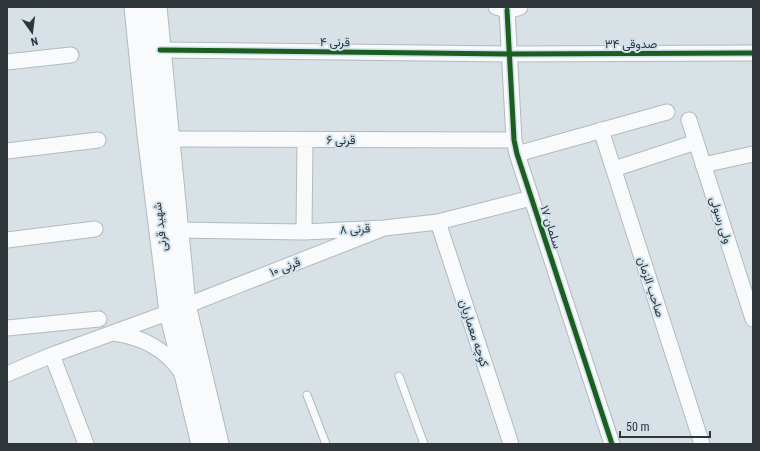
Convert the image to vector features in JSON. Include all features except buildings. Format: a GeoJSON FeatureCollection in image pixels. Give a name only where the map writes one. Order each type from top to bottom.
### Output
{"type":"FeatureCollection","features":[{"type":"Feature","properties":{"kind":"main road","name":"شهید قرنی"},"geometry":{"type":"LineString","coordinates":[[135,7],[148,135],[178,309],[187,382],[202,444]]}},
{"type":"Feature","properties":{"kind":"main road","name":"شهید قرنی"},"geometry":{"type":"LineString","coordinates":[[156,7],[177,230],[178,309],[218,444]]}},
{"type":"Feature","properties":{"kind":"street","name":"سلمان ۱۷"},"geometry":{"type":"LineString","coordinates":[[508,8],[509,54],[515,147],[612,444]]}},
{"type":"Feature","properties":{"kind":"street","name":"قرنی ۴"},"geometry":{"type":"LineString","coordinates":[[160,50],[509,54]]}},
{"type":"Feature","properties":{"kind":"street","name":"صدوقی ۳۴"},"geometry":{"type":"LineString","coordinates":[[509,54],[753,53]]}},
{"type":"Feature","properties":{"kind":"street"},"geometry":{"type":"LineString","coordinates":[[7,62],[71,55]]}},
{"type":"Feature","properties":{"kind":"street","name":"قرنی ۶"},"geometry":{"type":"LineString","coordinates":[[168,139],[305,140],[515,147],[601,130],[667,112]]}},
{"type":"Feature","properties":{"kind":"street","name":"ولی رسولی"},"geometry":{"type":"LineString","coordinates":[[689,120],[753,319]]}},
{"type":"Feature","properties":{"kind":"street","name":"صاحب الزمان"},"geometry":{"type":"LineString","coordinates":[[601,130],[702,444]]}},
{"type":"Feature","properties":{"kind":"street"},"geometry":{"type":"LineString","coordinates":[[7,151],[98,140]]}},
{"type":"Feature","properties":{"kind":"street"},"geometry":{"type":"LineString","coordinates":[[304,232],[305,140]]}},
{"type":"Feature","properties":{"kind":"street"},"geometry":{"type":"LineString","coordinates":[[614,169],[696,142]]}},
{"type":"Feature","properties":{"kind":"street"},"geometry":{"type":"LineString","coordinates":[[703,165],[753,154]]}},
{"type":"Feature","properties":{"kind":"street","name":"قرنی ۸"},"geometry":{"type":"LineString","coordinates":[[177,230],[304,232],[384,228],[438,222],[531,198]]}},
{"type":"Feature","properties":{"kind":"street","name":"کوچه معماریان"},"geometry":{"type":"LineString","coordinates":[[438,222],[511,444]]}},
{"type":"Feature","properties":{"kind":"street","name":"قرنی ۱۰"},"geometry":{"type":"LineString","coordinates":[[7,374],[52,355],[178,309],[384,228]]}},
{"type":"Feature","properties":{"kind":"street"},"geometry":{"type":"LineString","coordinates":[[7,240],[95,229]]}},
{"type":"Feature","properties":{"kind":"street"},"geometry":{"type":"LineString","coordinates":[[7,328],[99,319]]}},
{"type":"Feature","properties":{"kind":"street"},"geometry":{"type":"LineString","coordinates":[[113,333],[137,338],[159,350],[175,364],[187,382]]}},
{"type":"Feature","properties":{"kind":"street"},"geometry":{"type":"LineString","coordinates":[[52,355],[86,444]]}},
{"type":"Feature","properties":{"kind":"lane"},"geometry":{"type":"LineString","coordinates":[[399,376],[424,444]]}},
{"type":"Feature","properties":{"kind":"lane"},"geometry":{"type":"LineString","coordinates":[[307,395],[326,444]]}},
{"type":"Feature","properties":{"kind":"cycle path"},"geometry":{"type":"LineString","coordinates":[[507,10],[514,140],[517,154],[612,444]]}},
{"type":"Feature","properties":{"kind":"cycle path"},"geometry":{"type":"LineString","coordinates":[[160,50],[509,54],[753,53]]}}]}
